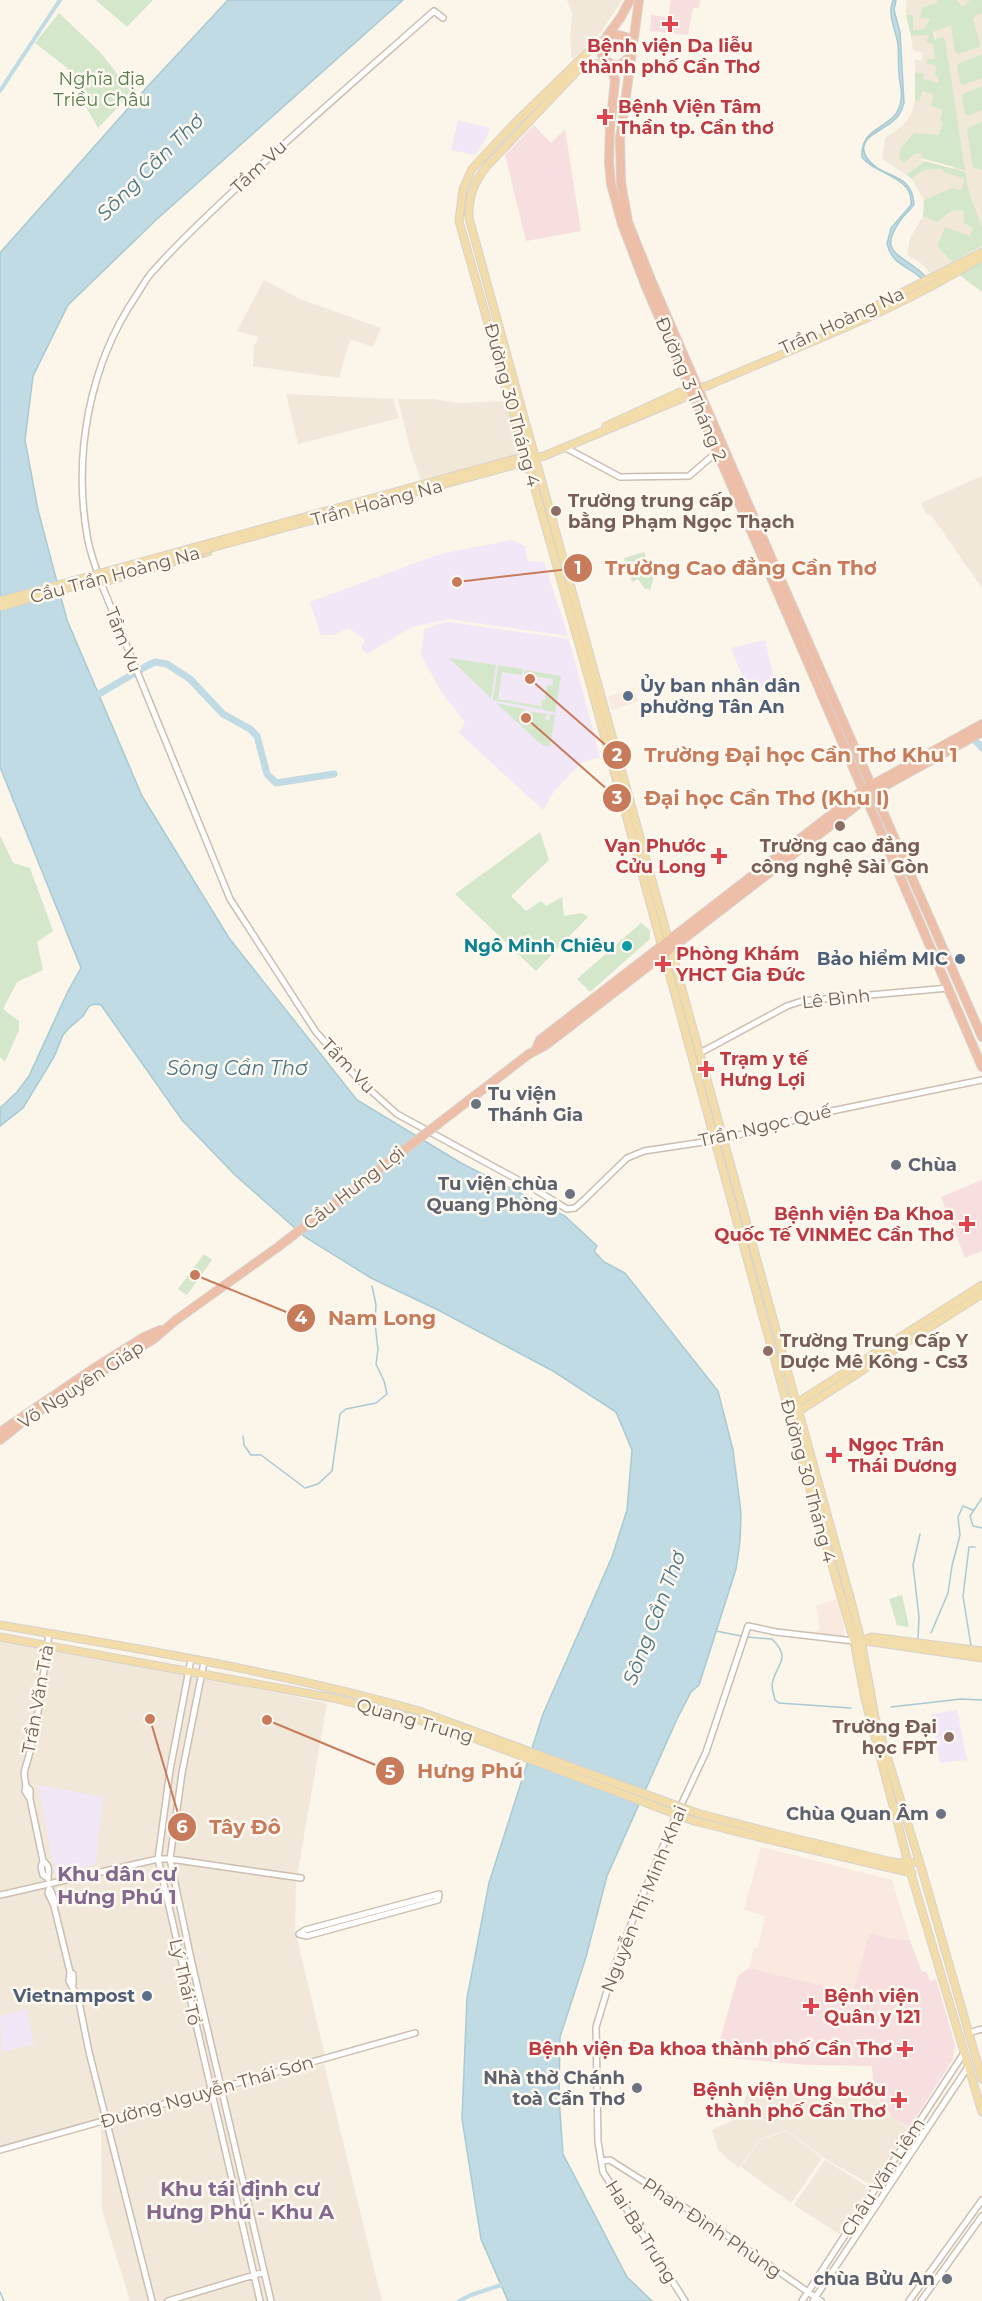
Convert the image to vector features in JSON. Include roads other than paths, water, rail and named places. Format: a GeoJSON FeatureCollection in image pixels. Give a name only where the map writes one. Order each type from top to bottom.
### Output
{"type":"FeatureCollection","features":[{"type":"Feature","properties":{"kind":"highway"},"geometry":{"type":"LineString","coordinates":[[605,38],[614,34],[623,35],[629,41],[631,53],[620,65],[609,63],[600,52],[605,38],[621,17],[630,0]]}},
{"type":"Feature","properties":{"kind":"highway","name":"Đường 3 Tháng 2"},"geometry":{"type":"LineString","coordinates":[[639,0],[620,151],[621,182],[628,222],[718,451],[790,610]]}},
{"type":"Feature","properties":{"kind":"highway","name":"Đường 3 Tháng 2"},"geometry":{"type":"LineString","coordinates":[[609,63],[615,87],[609,162],[622,224],[645,286],[694,389],[797,626],[873,788],[982,1037]]}},
{"type":"Feature","properties":{"kind":"highway","name":"Đường 3 Tháng 2"},"geometry":{"type":"LineString","coordinates":[[797,626],[865,794],[982,1067]]}},
{"type":"Feature","properties":{"kind":"highway"},"geometry":{"type":"LineString","coordinates":[[662,949],[668,940],[873,788],[977,732],[982,724]]}},
{"type":"Feature","properties":{"kind":"highway"},"geometry":{"type":"LineString","coordinates":[[662,949],[670,948],[865,794]]}},
{"type":"Feature","properties":{"kind":"highway","name":"Cầu Hưng Lợi"},"geometry":{"type":"LineString","coordinates":[[176,1320],[278,1247],[533,1051],[546,1045],[662,949]]}},
{"type":"Feature","properties":{"kind":"highway","name":"Võ Nguyên Giáp"},"geometry":{"type":"LineString","coordinates":[[0,1432],[98,1370],[155,1338],[176,1320]]}},
{"type":"Feature","properties":{"kind":"highway","name":"Võ Nguyên Giáp"},"geometry":{"type":"LineString","coordinates":[[0,1440],[98,1370]]}},
{"type":"Feature","properties":{"kind":"main road","name":"Đường 30 Tháng 4"},"geometry":{"type":"LineString","coordinates":[[591,675],[538,456],[469,218],[468,203],[477,178],[514,129],[594,46],[605,38]]}},
{"type":"Feature","properties":{"kind":"main road","name":"Đường 30 Tháng 4"},"geometry":{"type":"LineString","coordinates":[[609,63],[586,65],[578,70],[472,169],[465,181],[460,201],[459,221],[525,459],[591,675],[634,831],[700,1053],[793,1410]]}},
{"type":"Feature","properties":{"kind":"main road","name":"Trần Hoàng Na"},"geometry":{"type":"LineString","coordinates":[[933,282],[982,252]]}},
{"type":"Feature","properties":{"kind":"main road","name":"Trần Hoàng Na"},"geometry":{"type":"LineString","coordinates":[[232,540],[519,458],[544,456],[566,448],[683,398],[706,382],[923,287],[982,258]]}},
{"type":"Feature","properties":{"kind":"main road","name":"Trần Hoàng Na"},"geometry":{"type":"LineString","coordinates":[[538,456],[680,392],[694,389]]}},
{"type":"Feature","properties":{"kind":"main road"},"geometry":{"type":"LineString","coordinates":[[98,573],[228,536],[232,540],[230,546],[100,583]]}},
{"type":"Feature","properties":{"kind":"main road","name":"Cầu Trần Hoàng Na"},"geometry":{"type":"LineString","coordinates":[[0,601],[232,540]]}},
{"type":"Feature","properties":{"kind":"main road","name":"Cầu Trần Hoàng Na"},"geometry":{"type":"LineString","coordinates":[[0,607],[232,540]]}},
{"type":"Feature","properties":{"kind":"main road","name":"Đường 30 Tháng 4"},"geometry":{"type":"LineString","coordinates":[[634,831],[662,949],[714,1140],[859,1640],[875,1717],[982,2078]]}},
{"type":"Feature","properties":{"kind":"main road"},"geometry":{"type":"LineString","coordinates":[[793,1410],[982,1285]]}},
{"type":"Feature","properties":{"kind":"main road"},"geometry":{"type":"LineString","coordinates":[[793,1410],[982,1294]]}},
{"type":"Feature","properties":{"kind":"main road","name":"Quang Trung"},"geometry":{"type":"LineString","coordinates":[[0,1625],[191,1659],[334,1688],[419,1711],[704,1816],[911,1874]]}},
{"type":"Feature","properties":{"kind":"main road","name":"Quang Trung"},"geometry":{"type":"LineString","coordinates":[[0,1637],[333,1698],[460,1733],[701,1823],[893,1863],[909,1864],[919,1861]]}},
{"type":"Feature","properties":{"kind":"main road"},"geometry":{"type":"LineString","coordinates":[[859,1640],[872,1637],[982,1658]]}},
{"type":"Feature","properties":{"kind":"main road","name":"Đường 30 Tháng 4"},"geometry":{"type":"LineString","coordinates":[[859,1640],[865,1700],[911,1874],[982,2112]]}},
{"type":"Feature","properties":{"kind":"main road"},"geometry":{"type":"LineString","coordinates":[[901,1643],[982,1651]]}},
{"type":"Feature","properties":{"kind":"main road"},"geometry":{"type":"LineString","coordinates":[[911,1874],[922,1870]]}},
{"type":"Feature","properties":{"kind":"main road"},"geometry":{"type":"LineString","coordinates":[[942,1980],[952,1976]]}},
{"type":"Feature","properties":{"kind":"main road"},"geometry":{"type":"LineString","coordinates":[[958,2035],[968,2033]]}},
{"type":"Feature","properties":{"kind":"main road"},"geometry":{"type":"LineString","coordinates":[[964,2053],[973,2048]]}},
{"type":"Feature","properties":{"kind":"main road"},"geometry":{"type":"LineString","coordinates":[[968,2067],[976,2061]]}},
{"type":"Feature","properties":{"kind":"main road"},"geometry":{"type":"LineString","coordinates":[[973,2083],[982,2078]]}},
{"type":"Feature","properties":{"kind":"street","name":"Tầm Vu"},"geometry":{"type":"LineString","coordinates":[[443,18],[434,11],[328,103],[153,271],[119,321],[100,368],[85,434],[84,502],[87,536],[100,583],[230,899],[316,1032],[359,1080],[397,1114],[567,1209]]}},
{"type":"Feature","properties":{"kind":"street"},"geometry":{"type":"LineString","coordinates":[[566,448],[620,477],[689,476],[718,451]]}},
{"type":"Feature","properties":{"kind":"street","name":"Lê Bình"},"geometry":{"type":"LineString","coordinates":[[700,1053],[787,1006],[802,1001],[949,988]]}},
{"type":"Feature","properties":{"kind":"street","name":"Trần Ngọc Quế"},"geometry":{"type":"LineString","coordinates":[[567,1209],[575,1208],[627,1158],[644,1151],[723,1139],[822,1113],[982,1080]]}},
{"type":"Feature","properties":{"kind":"street","name":"Nguyễn Thị Minh Khai"},"geometry":{"type":"LineString","coordinates":[[602,2161],[598,2142],[596,2027],[614,1968],[639,1904],[706,1752],[747,1629],[859,1640]]}},
{"type":"Feature","properties":{"kind":"street","name":"Trần Văn Trà"},"geometry":{"type":"LineString","coordinates":[[49,1634],[24,1772],[27,1788],[30,1790],[44,1861],[41,1868],[49,1883]]}},
{"type":"Feature","properties":{"kind":"street","name":"Lý Thái Tổ"},"geometry":{"type":"LineString","coordinates":[[191,1659],[170,1770],[158,1859],[260,2301]]}},
{"type":"Feature","properties":{"kind":"street","name":"Lý Thái Tổ"},"geometry":{"type":"LineString","coordinates":[[204,1662],[182,1773],[170,1859],[190,1959],[271,2301]]}},
{"type":"Feature","properties":{"kind":"street"},"geometry":{"type":"LineString","coordinates":[[0,1895],[158,1859],[301,1878]]}},
{"type":"Feature","properties":{"kind":"street"},"geometry":{"type":"LineString","coordinates":[[49,1883],[70,1972],[73,1974],[75,1994],[80,2004],[78,2007],[119,2175],[152,2301]]}},
{"type":"Feature","properties":{"kind":"street"},"geometry":{"type":"LineString","coordinates":[[439,1894],[438,1900],[307,1936],[299,1934],[305,1930],[439,1894]]}},
{"type":"Feature","properties":{"kind":"street"},"geometry":{"type":"LineString","coordinates":[[968,2033],[982,2029]]}},
{"type":"Feature","properties":{"kind":"street","name":"Đường Nguyễn Thái Sơn"},"geometry":{"type":"LineString","coordinates":[[0,2150],[415,2034]]}},
{"type":"Feature","properties":{"kind":"street","name":"Châu Văn Liêm"},"geometry":{"type":"LineString","coordinates":[[802,2301],[964,2053]]}},
{"type":"Feature","properties":{"kind":"street"},"geometry":{"type":"LineString","coordinates":[[816,2300],[968,2067]]}},
{"type":"Feature","properties":{"kind":"street"},"geometry":{"type":"LineString","coordinates":[[910,2136],[919,2142]]}},
{"type":"Feature","properties":{"kind":"street","name":"Phan Đình Phùng"},"geometry":{"type":"LineString","coordinates":[[602,2161],[610,2160],[706,2222],[816,2300]]}},
{"type":"Feature","properties":{"kind":"street","name":"Hai Bà Trưng"},"geometry":{"type":"LineString","coordinates":[[602,2161],[603,2172],[685,2301]]}},
{"type":"Feature","properties":{"kind":"street"},"geometry":{"type":"LineString","coordinates":[[232,2184],[244,2181]]}},
{"type":"Feature","properties":{"kind":"street"},"geometry":{"type":"LineString","coordinates":[[909,2301],[982,2200]]}},
{"type":"Feature","properties":{"kind":"street"},"geometry":{"type":"LineString","coordinates":[[921,2301],[982,2216]]}},
{"type":"Feature","properties":{"kind":"street"},"geometry":{"type":"LineString","coordinates":[[168,2301],[264,2272]]}},
{"type":"Feature","properties":{"kind":"water","name":"Sông Cần Thơ"},"geometry":{"type":"Polygon","coordinates":[[[228,0],[403,0],[156,220],[68,305],[33,376],[25,440],[38,510],[67,620],[142,796],[229,938],[357,1100],[461,1163],[565,1216],[597,1246],[594,1251],[604,1262],[625,1273],[718,1391],[733,1450],[741,1513],[736,1569],[699,1685],[691,1692],[677,1719],[607,1876],[586,1957],[560,2037],[559,2097],[563,2154],[627,2277],[652,2301],[508,2301],[481,2239],[462,2119],[467,1998],[489,1883],[543,1714],[612,1557],[627,1510],[632,1450],[616,1412],[553,1371],[440,1311],[371,1278],[305,1237],[235,1175],[182,1120],[101,1005],[89,1006],[83,1016],[68,1029],[23,1108],[0,1126],[0,1108],[17,1092],[29,1076],[81,968],[0,767],[0,253],[148,86],[228,0]]]}},
{"type":"Feature","properties":{"kind":"water"},"geometry":{"type":"Polygon","coordinates":[[[893,0],[896,0],[894,10],[900,32],[904,103],[894,120],[870,136],[864,146],[864,151],[873,165],[902,180],[912,193],[914,204],[894,230],[891,247],[895,253],[926,277],[922,279],[893,257],[887,244],[891,228],[911,205],[910,195],[900,182],[868,163],[862,157],[863,146],[867,138],[893,117],[901,100],[898,45],[891,12],[893,0]]]}},
{"type":"Feature","properties":{"kind":"waterway"},"geometry":{"type":"LineString","coordinates":[[0,91],[60,0]]}},
{"type":"Feature","properties":{"kind":"waterway"},"geometry":{"type":"LineString","coordinates":[[99,694],[155,662],[167,664],[190,679],[223,714],[250,729],[257,736],[267,774],[276,783],[334,774]]}},
{"type":"Feature","properties":{"kind":"waterway"},"geometry":{"type":"LineString","coordinates":[[974,739],[982,748]]}},
{"type":"Feature","properties":{"kind":"waterway"},"geometry":{"type":"LineString","coordinates":[[243,1436],[244,1445],[251,1455],[261,1455],[305,1488],[318,1484],[332,1471],[340,1414],[346,1409],[376,1403],[387,1394],[376,1364],[378,1350],[376,1305],[372,1286]]}},
{"type":"Feature","properties":{"kind":"waterway"},"geometry":{"type":"LineString","coordinates":[[982,1498],[970,1516],[973,1526],[982,1528]]}},
{"type":"Feature","properties":{"kind":"waterway"},"geometry":{"type":"LineString","coordinates":[[931,1633],[948,1593],[960,1535],[958,1517],[963,1506],[973,1510]]}},
{"type":"Feature","properties":{"kind":"waterway"},"geometry":{"type":"LineString","coordinates":[[918,1639],[919,1617],[913,1565],[920,1534]]}},
{"type":"Feature","properties":{"kind":"waterway"},"geometry":{"type":"LineString","coordinates":[[971,1646],[963,1596],[969,1547],[975,1547]]}},
{"type":"Feature","properties":{"kind":"waterway"},"geometry":{"type":"LineString","coordinates":[[716,1631],[741,1636]]}},
{"type":"Feature","properties":{"kind":"waterway"},"geometry":{"type":"LineString","coordinates":[[746,1637],[772,1639],[778,1646],[782,1657],[772,1685],[775,1700],[779,1703],[851,1708]]}},
{"type":"Feature","properties":{"kind":"waterway"},"geometry":{"type":"LineString","coordinates":[[891,1707],[961,1699],[982,1700]]}},
{"type":"Feature","properties":{"kind":"waterway"},"geometry":{"type":"LineString","coordinates":[[459,2301],[501,2285]]}},
{"type":"Feature","properties":{"kind":"waterway"},"geometry":{"type":"LineString","coordinates":[[0,2292],[4,2301]]}},
{"type":"Feature","properties":{"kind":"place","name":"Bệnh viện Da liễu thành phố Cần Thơ"},"geometry":{"type":"Point","coordinates":[670,24]}},
{"type":"Feature","properties":{"kind":"place","name":"Bệnh Viện Tâm Thần tp. Cần thơ"},"geometry":{"type":"Point","coordinates":[605,117]}},
{"type":"Feature","properties":{"kind":"place","name":"Trường trung cấp bằng Phạm Ngọc Thạch"},"geometry":{"type":"Point","coordinates":[556,511]}},
{"type":"Feature","properties":{"kind":"place","name":"Trường Cao đẳng Cần Thơ"},"geometry":{"type":"Point","coordinates":[457,582]}},
{"type":"Feature","properties":{"kind":"place","name":"Trường Đại học Cần Thơ Khu 1"},"geometry":{"type":"Point","coordinates":[530,679]}},
{"type":"Feature","properties":{"kind":"place","name":"Ủy ban nhân dân phường Tân An"},"geometry":{"type":"Point","coordinates":[628,696]}},
{"type":"Feature","properties":{"kind":"place","name":"Đại học Cần Thơ (Khu I)"},"geometry":{"type":"Point","coordinates":[526,718]}},
{"type":"Feature","properties":{"kind":"place","name":"Trường cao đẳng công nghệ Sài Gòn"},"geometry":{"type":"Point","coordinates":[840,826]}},
{"type":"Feature","properties":{"kind":"place","name":"Vạn Phước Cửu Long"},"geometry":{"type":"Point","coordinates":[719,856]}},
{"type":"Feature","properties":{"kind":"place","name":"Ngô Minh Chiêu"},"geometry":{"type":"Point","coordinates":[627,946]}},
{"type":"Feature","properties":{"kind":"place","name":"Bảo hiểm MIC"},"geometry":{"type":"Point","coordinates":[960,959]}},
{"type":"Feature","properties":{"kind":"place","name":"Phòng Khám YHCT Gia Đức"},"geometry":{"type":"Point","coordinates":[663,964]}},
{"type":"Feature","properties":{"kind":"place","name":"Trạm y tế Hưng Lợi"},"geometry":{"type":"Point","coordinates":[706,1069]}},
{"type":"Feature","properties":{"kind":"place","name":"Tu viện Thánh Gia"},"geometry":{"type":"Point","coordinates":[476,1104]}},
{"type":"Feature","properties":{"kind":"place","name":"Chùa"},"geometry":{"type":"Point","coordinates":[896,1165]}},
{"type":"Feature","properties":{"kind":"place","name":"Tu viện chùa Quang Phòng"},"geometry":{"type":"Point","coordinates":[570,1194]}},
{"type":"Feature","properties":{"kind":"place","name":"Bệnh viện Đa Khoa Quốc Tế VINMEC Cần Thơ"},"geometry":{"type":"Point","coordinates":[967,1224]}},
{"type":"Feature","properties":{"kind":"place","name":"Nam Long"},"geometry":{"type":"Point","coordinates":[195,1275]}},
{"type":"Feature","properties":{"kind":"place","name":"Trường Trung Cấp Y Dược Mê Kông - Cs3"},"geometry":{"type":"Point","coordinates":[768,1351]}},
{"type":"Feature","properties":{"kind":"place","name":"Ngọc Trân Thái Dương"},"geometry":{"type":"Point","coordinates":[834,1455]}},
{"type":"Feature","properties":{"kind":"place","name":"Tây Đô"},"geometry":{"type":"Point","coordinates":[150,1719]}},
{"type":"Feature","properties":{"kind":"place","name":"Hưng Phú"},"geometry":{"type":"Point","coordinates":[267,1720]}},
{"type":"Feature","properties":{"kind":"place","name":"Trường Đại học FPT"},"geometry":{"type":"Point","coordinates":[949,1737]}},
{"type":"Feature","properties":{"kind":"place","name":"Chùa Quan Âm"},"geometry":{"type":"Point","coordinates":[941,1814]}},
{"type":"Feature","properties":{"kind":"place","name":"Vietnampost"},"geometry":{"type":"Point","coordinates":[147,1996]}},
{"type":"Feature","properties":{"kind":"place","name":"Bệnh viện Quân y 121"},"geometry":{"type":"Point","coordinates":[811,2006]}},
{"type":"Feature","properties":{"kind":"place","name":"Bệnh viện Đa khoa thành phố Cần Thơ"},"geometry":{"type":"Point","coordinates":[905,2049]}},
{"type":"Feature","properties":{"kind":"place","name":"Nhà thờ Chánh toà Cần Thơ"},"geometry":{"type":"Point","coordinates":[637,2088]}},
{"type":"Feature","properties":{"kind":"place","name":"Bệnh viện Ung bướu thành phố Cần Thơ"},"geometry":{"type":"Point","coordinates":[899,2100]}},
{"type":"Feature","properties":{"kind":"place","name":"chùa Bửu An"},"geometry":{"type":"Point","coordinates":[947,2279]}},
{"type":"Feature","properties":{"kind":"district","name":"Khu dân cư Hưng Phú 1"},"geometry":{"type":"Point","coordinates":[117,1886]}},
{"type":"Feature","properties":{"kind":"district","name":"Khu tái định cư Hưng Phú - Khu A"},"geometry":{"type":"Point","coordinates":[240,2200]}},
{"type":"Feature","properties":{"kind":"park label","name":"Nghĩa địa Triều Châu"},"geometry":{"type":"Point","coordinates":[102,89]}}]}
